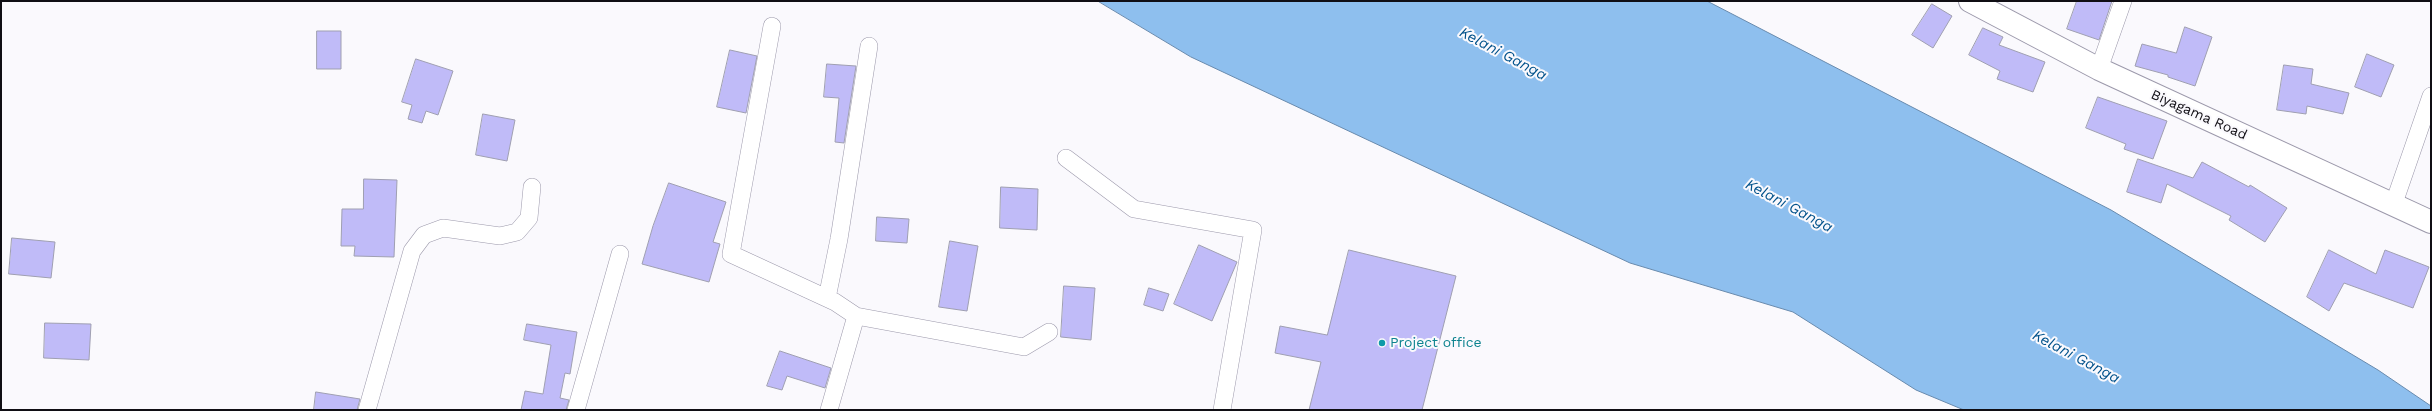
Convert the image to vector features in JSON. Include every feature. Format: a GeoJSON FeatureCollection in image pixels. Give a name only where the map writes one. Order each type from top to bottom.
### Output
{"type":"FeatureCollection","features":[{"type":"Feature","properties":{"kind":"main road","name":"Biyagama Road"},"geometry":{"type":"LineString","coordinates":[[1970,1],[2099,69],[2394,203],[2431,222]]}},
{"type":"Feature","properties":{"kind":"street"},"geometry":{"type":"LineString","coordinates":[[2099,69],[2123,1]]}},
{"type":"Feature","properties":{"kind":"street"},"geometry":{"type":"LineString","coordinates":[[772,26],[731,254],[827,298],[856,316],[1024,347],[1049,332]]}},
{"type":"Feature","properties":{"kind":"street"},"geometry":{"type":"LineString","coordinates":[[827,298],[839,240],[869,46]]}},
{"type":"Feature","properties":{"kind":"street"},"geometry":{"type":"LineString","coordinates":[[2394,203],[2431,96]]}},
{"type":"Feature","properties":{"kind":"street"},"geometry":{"type":"LineString","coordinates":[[1066,158],[1134,209],[1253,230],[1222,410]]}},
{"type":"Feature","properties":{"kind":"street"},"geometry":{"type":"LineString","coordinates":[[367,410],[412,251],[424,235],[443,228],[500,236],[517,232],[528,218],[532,186]]}},
{"type":"Feature","properties":{"kind":"street"},"geometry":{"type":"LineString","coordinates":[[576,410],[620,254]]}},
{"type":"Feature","properties":{"kind":"street"},"geometry":{"type":"LineString","coordinates":[[829,410],[856,316]]}},
{"type":"Feature","properties":{"kind":"water","name":"Kelani Ganga"},"geometry":{"type":"Polygon","coordinates":[[[1098,1],[1707,1],[2111,210],[2378,370],[2431,406],[2431,410],[1964,410],[1916,390],[1793,312],[1630,263],[1191,57],[1098,1]]]}},
{"type":"Feature","properties":{"kind":"building"},"geometry":{"type":"Polygon","coordinates":[[[2077,1],[2112,1],[2099,40],[2067,29],[2077,1]]]}},
{"type":"Feature","properties":{"kind":"building"},"geometry":{"type":"Polygon","coordinates":[[[1932,4],[1952,16],[1933,48],[1912,35],[1932,4]]]}},
{"type":"Feature","properties":{"kind":"building"},"geometry":{"type":"Polygon","coordinates":[[[2185,27],[2212,37],[2195,86],[2168,77],[2168,75],[2135,66],[2142,44],[2176,53],[2185,27]]]}},
{"type":"Feature","properties":{"kind":"building"},"geometry":{"type":"Polygon","coordinates":[[[1983,28],[2003,37],[1999,45],[2045,62],[2033,92],[1997,79],[2000,71],[1969,55],[1983,28]]]}},
{"type":"Feature","properties":{"kind":"building"},"geometry":{"type":"Polygon","coordinates":[[[317,31],[341,31],[341,69],[317,69],[317,31]]]}},
{"type":"Feature","properties":{"kind":"building"},"geometry":{"type":"Polygon","coordinates":[[[730,50],[757,56],[746,113],[717,107],[730,50]]]}},
{"type":"Feature","properties":{"kind":"building"},"geometry":{"type":"Polygon","coordinates":[[[2367,54],[2394,65],[2381,97],[2355,87],[2367,54]]]}},
{"type":"Feature","properties":{"kind":"building"},"geometry":{"type":"Polygon","coordinates":[[[416,59],[453,71],[438,115],[426,111],[422,123],[408,119],[412,105],[402,102],[416,59]]]}},
{"type":"Feature","properties":{"kind":"building"},"geometry":{"type":"Polygon","coordinates":[[[827,64],[856,66],[844,143],[835,142],[839,98],[824,97],[827,64]]]}},
{"type":"Feature","properties":{"kind":"building"},"geometry":{"type":"Polygon","coordinates":[[[2284,65],[2313,69],[2311,84],[2349,93],[2343,114],[2307,106],[2306,114],[2277,110],[2284,65]]]}},
{"type":"Feature","properties":{"kind":"building"},"geometry":{"type":"Polygon","coordinates":[[[2098,97],[2167,121],[2153,159],[2124,149],[2126,144],[2086,128],[2098,97]]]}},
{"type":"Feature","properties":{"kind":"building"},"geometry":{"type":"Polygon","coordinates":[[[483,114],[515,120],[507,161],[476,155],[483,114]]]}},
{"type":"Feature","properties":{"kind":"building"},"geometry":{"type":"Polygon","coordinates":[[[2138,159],[2193,178],[2202,162],[2249,187],[2250,185],[2287,208],[2265,242],[2229,220],[2231,216],[2167,184],[2161,203],[2127,192],[2138,159]]]}},
{"type":"Feature","properties":{"kind":"building"},"geometry":{"type":"Polygon","coordinates":[[[364,179],[397,180],[394,257],[354,256],[355,246],[341,246],[342,209],[363,209],[364,179]]]}},
{"type":"Feature","properties":{"kind":"building"},"geometry":{"type":"Polygon","coordinates":[[[669,183],[726,202],[713,242],[720,244],[709,282],[642,264],[653,226],[669,183]]]}},
{"type":"Feature","properties":{"kind":"building"},"geometry":{"type":"Polygon","coordinates":[[[1001,187],[1038,189],[1037,230],[1000,228],[1001,187]]]}},
{"type":"Feature","properties":{"kind":"building"},"geometry":{"type":"Polygon","coordinates":[[[877,217],[909,219],[907,243],[876,241],[877,217]]]}},
{"type":"Feature","properties":{"kind":"building"},"geometry":{"type":"Polygon","coordinates":[[[12,238],[55,242],[51,278],[9,274],[12,238]]]}},
{"type":"Feature","properties":{"kind":"building"},"geometry":{"type":"Polygon","coordinates":[[[950,241],[978,246],[967,311],[939,307],[950,241]]]}},
{"type":"Feature","properties":{"kind":"building"},"geometry":{"type":"Polygon","coordinates":[[[1199,245],[1237,262],[1212,321],[1174,304],[1199,245]]]}},
{"type":"Feature","properties":{"kind":"building","name":"Project office"},"geometry":{"type":"Polygon","coordinates":[[[1349,250],[1456,276],[1422,410],[1309,410],[1321,362],[1275,353],[1280,326],[1327,335],[1349,250]]]}},
{"type":"Feature","properties":{"kind":"building"},"geometry":{"type":"Polygon","coordinates":[[[2329,250],[2376,274],[2385,250],[2429,267],[2413,308],[2344,283],[2329,311],[2307,297],[2329,250]]]}},
{"type":"Feature","properties":{"kind":"building"},"geometry":{"type":"Polygon","coordinates":[[[1064,286],[1095,288],[1091,340],[1061,337],[1064,286]]]}},
{"type":"Feature","properties":{"kind":"building"},"geometry":{"type":"Polygon","coordinates":[[[1149,288],[1169,294],[1163,311],[1144,305],[1149,288]]]}},
{"type":"Feature","properties":{"kind":"building"},"geometry":{"type":"Polygon","coordinates":[[[45,323],[91,324],[89,360],[44,358],[45,323]]]}},
{"type":"Feature","properties":{"kind":"building"},"geometry":{"type":"Polygon","coordinates":[[[527,324],[577,332],[570,374],[565,373],[560,398],[569,400],[566,410],[521,410],[525,391],[543,394],[551,345],[524,340],[527,324]]]}},
{"type":"Feature","properties":{"kind":"building"},"geometry":{"type":"Polygon","coordinates":[[[780,351],[831,368],[825,388],[787,376],[782,390],[767,386],[780,351]]]}},
{"type":"Feature","properties":{"kind":"building"},"geometry":{"type":"Polygon","coordinates":[[[316,392],[360,399],[357,410],[314,410],[316,392]]]}},
{"type":"Feature","properties":{"kind":"place","name":"Project office"},"geometry":{"type":"Point","coordinates":[1382,343]}}]}
